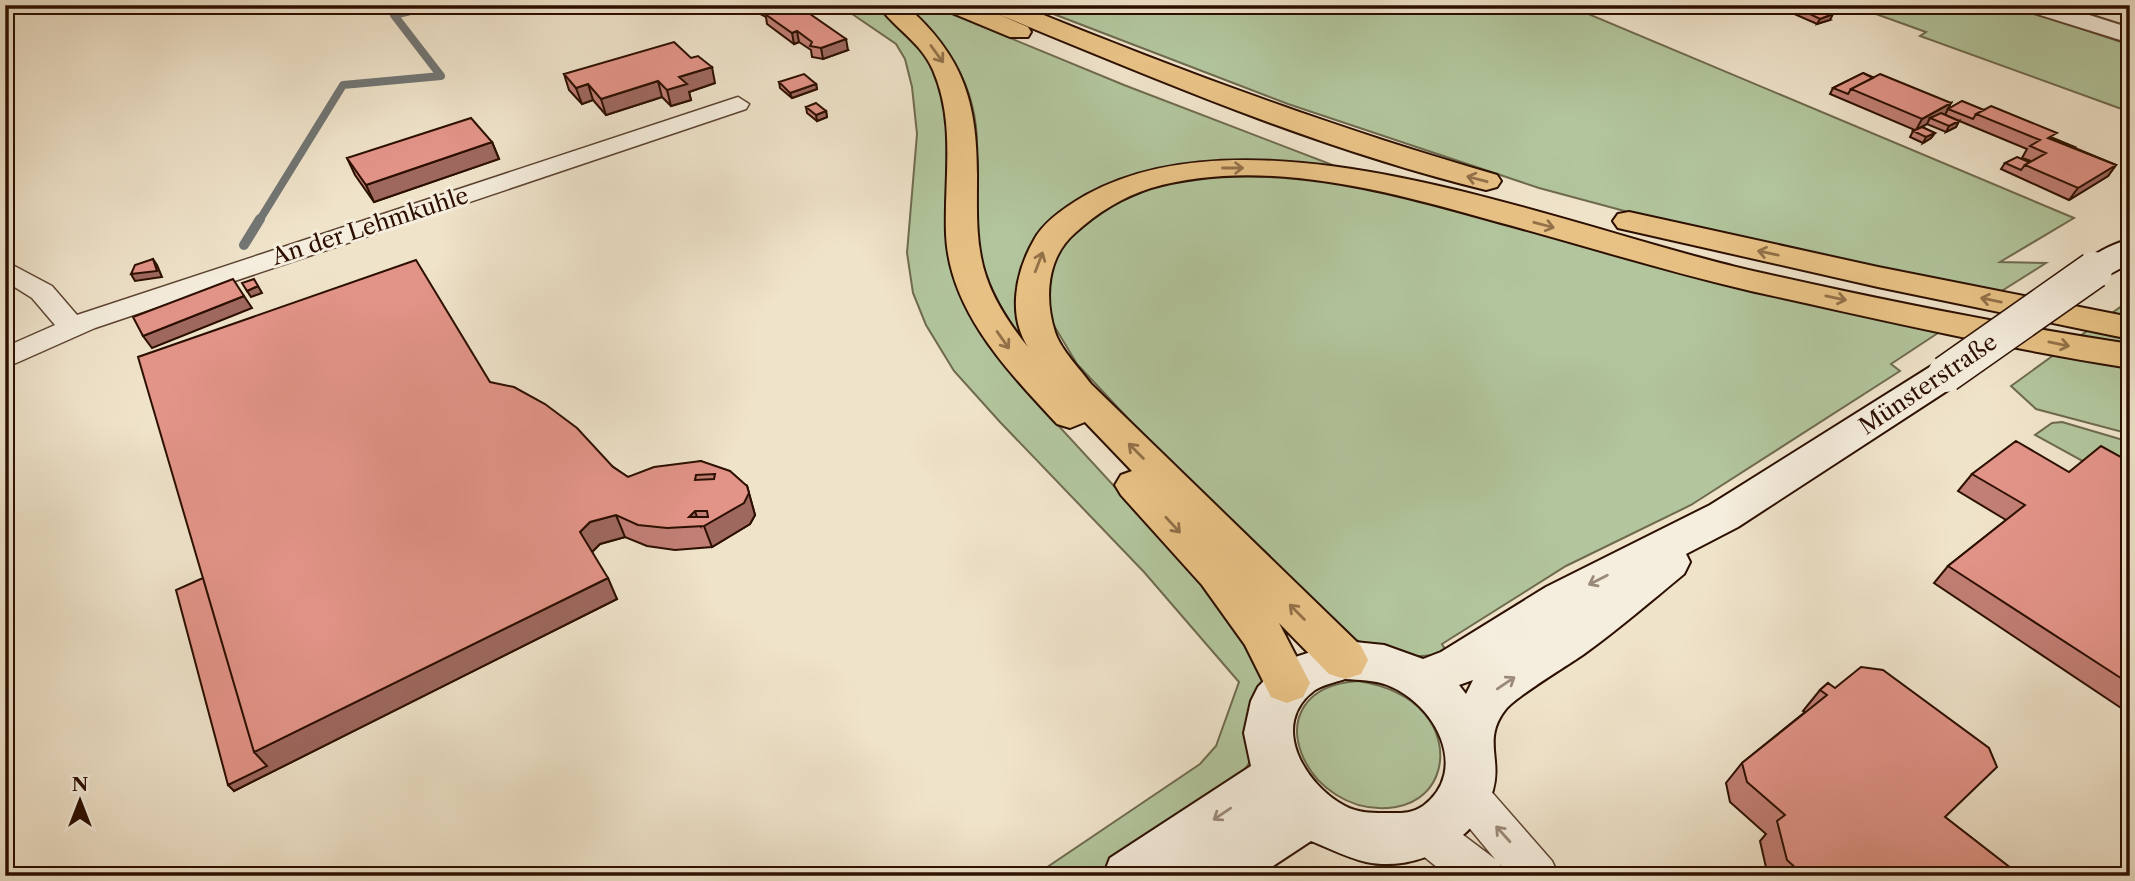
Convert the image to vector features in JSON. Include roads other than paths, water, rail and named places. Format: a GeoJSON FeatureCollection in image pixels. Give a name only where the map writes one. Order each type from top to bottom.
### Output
{"type":"FeatureCollection","features":[{"type":"Feature","properties":{"kind":"highway"},"geometry":{"type":"LineString","coordinates":[[890,5],[908,19],[944,62],[961,109],[964,133],[961,235],[969,277],[989,319],[1014,355],[1217,573],[1262,633],[1287,683]]}},
{"type":"Feature","properties":{"kind":"highway"},"geometry":{"type":"LineString","coordinates":[[954,5],[1431,194]]}},
{"type":"Feature","properties":{"kind":"highway"},"geometry":{"type":"LineString","coordinates":[[998,5],[1098,46],[1392,156],[1660,229],[2130,328]]}},
{"type":"Feature","properties":{"kind":"highway"},"geometry":{"type":"LineString","coordinates":[[1345,660],[1078,393],[1038,335],[1032,285],[1038,262],[1051,237],[1082,211],[1145,180],[1222,168],[1299,170],[1431,194],[1749,280],[2078,348],[2130,356]]}},
{"type":"Feature","properties":{"kind":"main road"},"geometry":{"type":"LineString","coordinates":[[2034,5],[2130,36]]}},
{"type":"Feature","properties":{"kind":"main road","name":"Münsterstraße"},"geometry":{"type":"LineString","coordinates":[[1420,680],[1457,666],[1561,599],[1724,516],[1946,374],[2094,270],[2130,248]]}},
{"type":"Feature","properties":{"kind":"main road","name":"Münsterstraße"},"geometry":{"type":"LineString","coordinates":[[1467,737],[1490,694],[1597,621],[1724,516]]}},
{"type":"Feature","properties":{"kind":"main road"},"geometry":{"type":"LineString","coordinates":[[1345,660],[1383,664],[1420,680],[1448,706],[1467,737],[1473,766],[1467,794],[1451,817],[1427,833],[1399,839],[1369,838],[1339,829],[1311,813],[1292,796],[1278,776],[1269,751],[1267,726],[1274,702],[1287,683],[1323,663],[1345,660]]}},
{"type":"Feature","properties":{"kind":"main road"},"geometry":{"type":"LineString","coordinates":[[1129,876],[1278,776]]}},
{"type":"Feature","properties":{"kind":"main road"},"geometry":{"type":"LineString","coordinates":[[1211,876],[1311,813]]}},
{"type":"Feature","properties":{"kind":"street","name":"An der Lehmkuhle"},"geometry":{"type":"LineString","coordinates":[[5,358],[72,327],[738,104]]}},
{"type":"Feature","properties":{"kind":"street"},"geometry":{"type":"LineString","coordinates":[[5,270],[42,292],[72,327]]}},
{"type":"Feature","properties":{"kind":"street"},"geometry":{"type":"LineString","coordinates":[[1467,794],[1537,876]]}},
{"type":"Feature","properties":{"kind":"street"},"geometry":{"type":"LineString","coordinates":[[1427,833],[1483,876]]}},
{"type":"Feature","properties":{"kind":"waterway"},"geometry":{"type":"LineString","coordinates":[[259,221],[343,85],[441,76],[394,15],[434,5]]}},
{"type":"Feature","properties":{"kind":"waterway"},"geometry":{"type":"LineString","coordinates":[[244,245],[260,219]]}}]}
